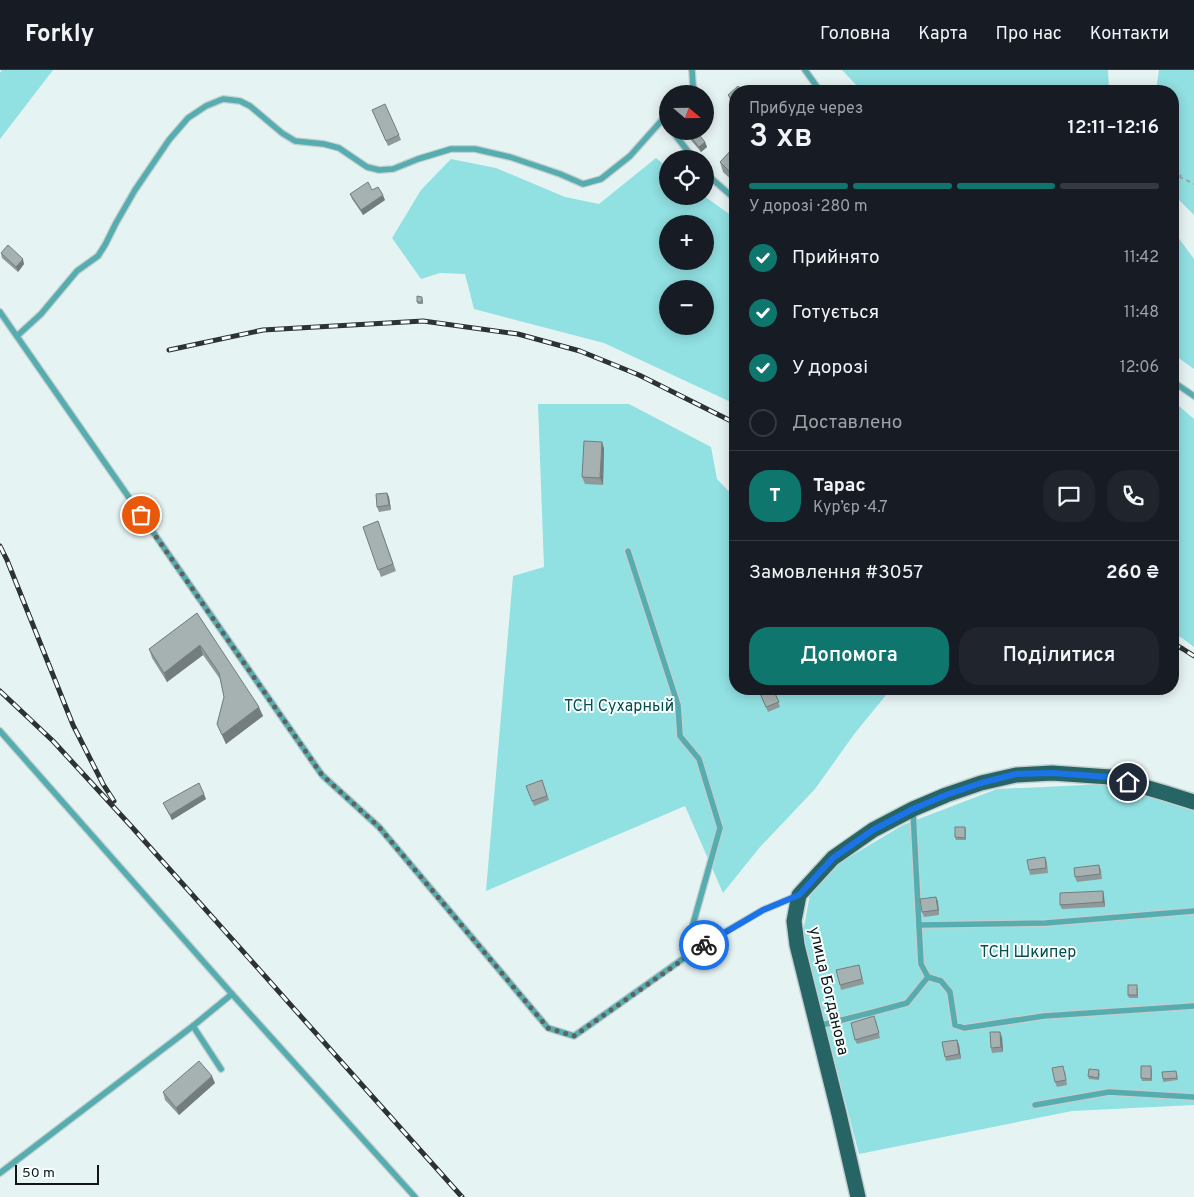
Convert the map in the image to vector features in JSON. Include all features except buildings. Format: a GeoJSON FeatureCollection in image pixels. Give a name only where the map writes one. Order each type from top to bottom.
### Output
{"type":"FeatureCollection","features":[{"type":"Feature","properties":{"kind":"main road"},"geometry":{"type":"LineString","coordinates":[[799,895],[833,858],[873,830],[913,809],[946,795],[1016,774],[1052,773],[1110,777],[1194,802]]}},
{"type":"Feature","properties":{"kind":"main road","name":"улица Богданова"},"geometry":{"type":"LineString","coordinates":[[799,895],[794,921],[797,945],[858,1197]]}},
{"type":"Feature","properties":{"kind":"lane"},"geometry":{"type":"LineString","coordinates":[[692,70],[693,85]]}},
{"type":"Feature","properties":{"kind":"lane"},"geometry":{"type":"LineString","coordinates":[[805,70],[816,85]]}},
{"type":"Feature","properties":{"kind":"lane"},"geometry":{"type":"LineString","coordinates":[[17,336],[41,314],[78,271],[98,256],[135,190],[169,140],[188,118],[206,106],[223,99],[240,101],[250,106],[282,133],[295,141],[324,144],[339,148],[367,167],[379,170],[393,168],[451,148],[475,149],[510,157],[583,184],[601,179],[630,156],[659,124]]}},
{"type":"Feature","properties":{"kind":"lane"},"geometry":{"type":"LineString","coordinates":[[679,140],[687,150]]}},
{"type":"Feature","properties":{"kind":"lane"},"geometry":{"type":"LineString","coordinates":[[714,181],[729,194]]}},
{"type":"Feature","properties":{"kind":"lane"},"geometry":{"type":"LineString","coordinates":[[0,312],[322,775],[379,827],[548,1028],[574,1036],[701,946],[763,910],[799,895]]}},
{"type":"Feature","properties":{"kind":"lane"},"geometry":{"type":"LineString","coordinates":[[1179,386],[1194,396]]}},
{"type":"Feature","properties":{"kind":"lane"},"geometry":{"type":"LineString","coordinates":[[628,551],[678,705],[680,736],[699,759],[720,828],[694,924],[701,946]]}},
{"type":"Feature","properties":{"kind":"lane"},"geometry":{"type":"LineString","coordinates":[[0,731],[232,994],[415,1197]]}},
{"type":"Feature","properties":{"kind":"lane"},"geometry":{"type":"LineString","coordinates":[[913,809],[921,964],[928,977],[941,981],[950,992],[955,1026],[964,1028],[1044,1016],[1194,1006]]}},
{"type":"Feature","properties":{"kind":"lane"},"geometry":{"type":"LineString","coordinates":[[919,925],[1046,923],[1194,911]]}},
{"type":"Feature","properties":{"kind":"lane"},"geometry":{"type":"LineString","coordinates":[[818,1026],[907,1003],[928,977]]}},
{"type":"Feature","properties":{"kind":"lane"},"geometry":{"type":"LineString","coordinates":[[0,1173],[193,1026],[232,994]]}},
{"type":"Feature","properties":{"kind":"lane"},"geometry":{"type":"LineString","coordinates":[[193,1026],[221,1069]]}},
{"type":"Feature","properties":{"kind":"lane"},"geometry":{"type":"LineString","coordinates":[[1034,1106],[1109,1092],[1194,1097]]}},
{"type":"Feature","properties":{"kind":"path"},"geometry":{"type":"LineString","coordinates":[[1179,173],[1194,184]]}},
{"type":"Feature","properties":{"kind":"green space"},"geometry":{"type":"Polygon","coordinates":[[[2,70],[53,70],[0,139],[0,73],[2,70]]]}},
{"type":"Feature","properties":{"kind":"green space"},"geometry":{"type":"Polygon","coordinates":[[[842,70],[1108,70],[1109,85],[856,85],[842,70]]]}},
{"type":"Feature","properties":{"kind":"green space"},"geometry":{"type":"Polygon","coordinates":[[[1159,70],[1194,70],[1194,215],[1179,200],[1179,85],[1157,85],[1159,70]]]}},
{"type":"Feature","properties":{"kind":"green space"},"geometry":{"type":"Polygon","coordinates":[[[656,158],[659,160],[659,205],[714,205],[714,203],[729,214],[729,401],[604,343],[474,309],[465,274],[440,273],[421,279],[392,238],[421,190],[451,159],[496,168],[565,197],[599,204],[656,158]]]}},
{"type":"Feature","properties":{"kind":"green space"},"geometry":{"type":"Polygon","coordinates":[[[1179,239],[1194,259],[1194,369],[1179,358],[1179,239]]]}},
{"type":"Feature","properties":{"kind":"green space","name":"ТСН Сухарный"},"geometry":{"type":"Polygon","coordinates":[[[538,404],[629,404],[711,447],[717,479],[729,492],[729,695],[886,695],[855,733],[815,789],[760,847],[723,893],[685,806],[486,891],[513,576],[544,567],[538,404]]]}},
{"type":"Feature","properties":{"kind":"green space"},"geometry":{"type":"Polygon","coordinates":[[[1179,406],[1194,419],[1194,647],[1179,637],[1179,406]]]}},
{"type":"Feature","properties":{"kind":"green space","name":"ТСН Шкипер"},"geometry":{"type":"Polygon","coordinates":[[[1108,784],[1194,811],[1194,1105],[1072,1111],[859,1154],[802,938],[810,894],[836,865],[903,825],[997,789],[1108,784]]]}},
{"type":"Feature","properties":{"kind":"railway"},"geometry":{"type":"LineString","coordinates":[[169,350],[263,330],[423,321],[518,334],[580,351],[639,375],[729,420]]}},
{"type":"Feature","properties":{"kind":"railway"},"geometry":{"type":"LineString","coordinates":[[0,546],[73,725],[103,784],[114,801]]}},
{"type":"Feature","properties":{"kind":"railway"},"geometry":{"type":"LineString","coordinates":[[1179,647],[1194,656]]}},
{"type":"Feature","properties":{"kind":"railway"},"geometry":{"type":"LineString","coordinates":[[0,691],[53,741],[131,826],[462,1197]]}},
{"type":"Feature","properties":{"kind":"way so far"},"geometry":{"type":"LineString","coordinates":[[141,515],[322,775],[379,827],[548,1028],[574,1036],[704,945]]}},
{"type":"Feature","properties":{"kind":"route"},"geometry":{"type":"LineString","coordinates":[[704,945],[763,910],[799,895],[833,858],[873,830],[913,809],[946,795],[1016,774],[1052,773],[1110,777],[1128,782]]}}]}
